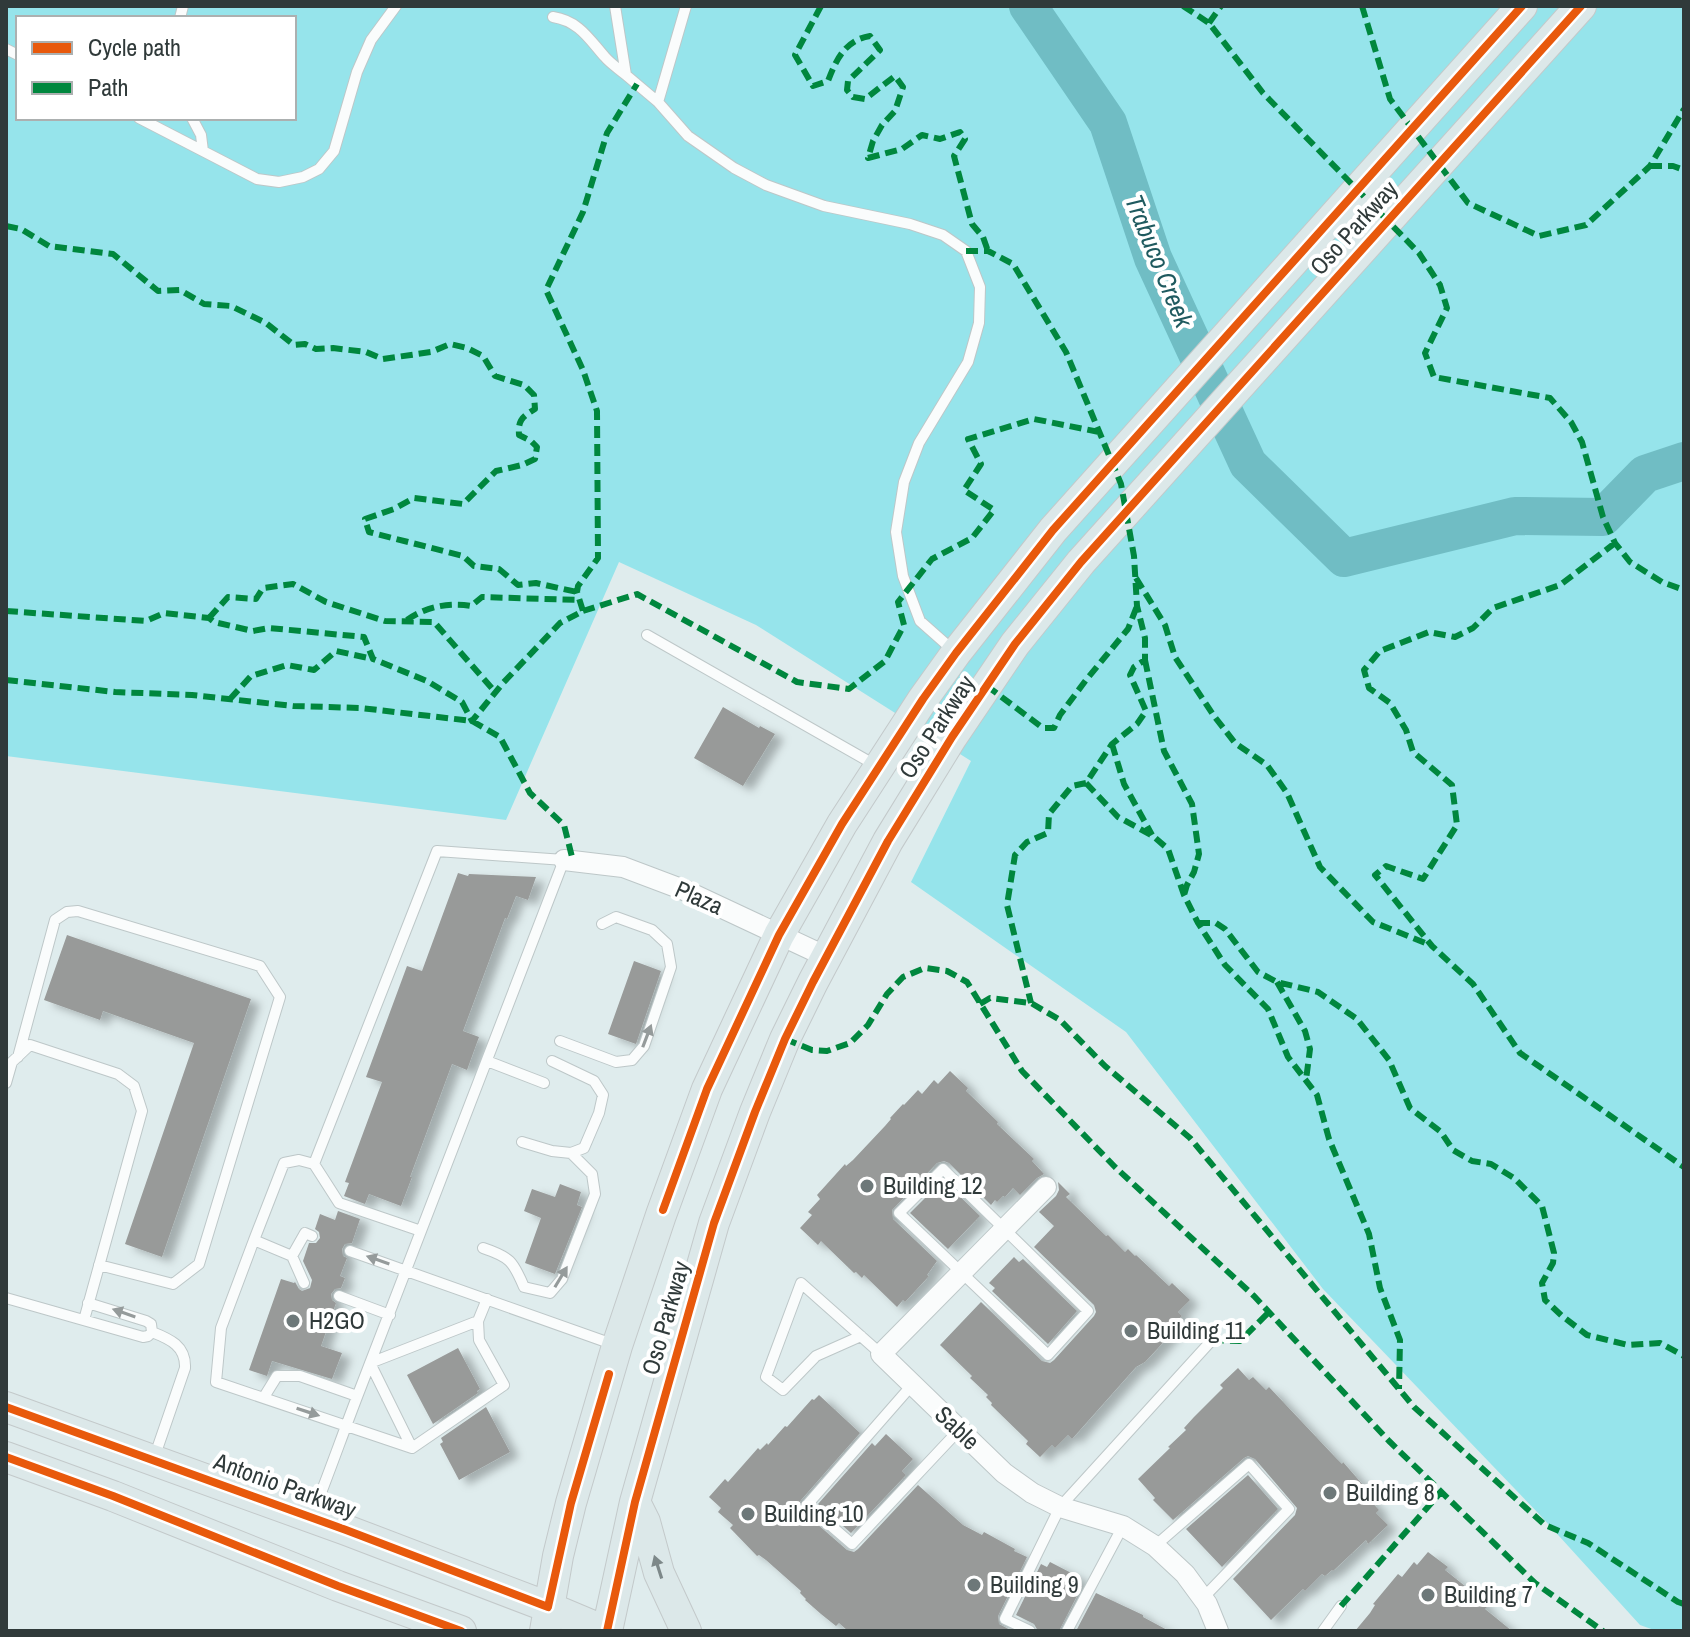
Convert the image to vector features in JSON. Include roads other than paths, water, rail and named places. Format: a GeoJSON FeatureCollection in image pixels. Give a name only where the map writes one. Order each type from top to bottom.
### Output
{"type":"FeatureCollection","features":[{"type":"Feature","properties":{"kind":"main road","name":"Oso Parkway"},"geometry":{"type":"LineString","coordinates":[[546,1619],[571,1503],[617,1346],[707,1089],[779,935],[842,824],[956,653],[1053,530],[1522,6]]}},
{"type":"Feature","properties":{"kind":"main road","name":"Oso Parkway"},"geometry":{"type":"LineString","coordinates":[[606,1631],[635,1502],[714,1223],[785,1039],[888,841],[952,737],[1015,644],[1081,562],[1581,6]]}},
{"type":"Feature","properties":{"kind":"main road","name":"Antonio Parkway"},"geometry":{"type":"LineString","coordinates":[[6,1407],[311,1517],[546,1619],[606,1631]]}},
{"type":"Feature","properties":{"kind":"main road"},"geometry":{"type":"LineString","coordinates":[[6,1457],[461,1631]]}},
{"type":"Feature","properties":{"kind":"main road"},"geometry":{"type":"LineString","coordinates":[[113,1496],[124,1470],[145,1470],[154,1460]]}},
{"type":"Feature","properties":{"kind":"main road"},"geometry":{"type":"LineString","coordinates":[[635,1502],[645,1522],[659,1573],[686,1631]]}},
{"type":"Feature","properties":{"kind":"street","name":"Plaza"},"geometry":{"type":"LineString","coordinates":[[564,860],[623,867],[684,890],[827,957]]}},
{"type":"Feature","properties":{"kind":"street"},"geometry":{"type":"LineString","coordinates":[[881,1354],[1046,1187]]}},
{"type":"Feature","properties":{"kind":"street","name":"Sable"},"geometry":{"type":"LineString","coordinates":[[881,1354],[1004,1473],[1032,1493],[1060,1507],[1123,1526],[1155,1546],[1185,1574],[1203,1598],[1218,1631]]}},
{"type":"Feature","properties":{"kind":"lane"},"geometry":{"type":"LineString","coordinates":[[143,120],[257,179],[279,182],[303,177],[319,169],[334,151],[357,72],[371,40],[396,6]]}},
{"type":"Feature","properties":{"kind":"lane"},"geometry":{"type":"LineString","coordinates":[[615,6],[626,75]]}},
{"type":"Feature","properties":{"kind":"lane"},"geometry":{"type":"LineString","coordinates":[[658,102],[686,6]]}},
{"type":"Feature","properties":{"kind":"lane"},"geometry":{"type":"LineString","coordinates":[[553,17],[579,27],[608,61],[658,102],[688,136],[734,168],[766,185],[824,206],[910,224],[943,235],[966,251],[980,287],[979,323],[968,362],[919,443],[904,482],[896,532],[903,576],[920,621],[956,653]]}},
{"type":"Feature","properties":{"kind":"lane"},"geometry":{"type":"LineString","coordinates":[[193,120],[201,135],[203,151]]}},
{"type":"Feature","properties":{"kind":"lane"},"geometry":{"type":"LineString","coordinates":[[647,635],[879,767]]}},
{"type":"Feature","properties":{"kind":"lane"},"geometry":{"type":"LineString","coordinates":[[311,1517],[564,860],[437,851],[314,1164]]}},
{"type":"Feature","properties":{"kind":"lane"},"geometry":{"type":"LineString","coordinates":[[18,1057],[55,920],[67,912],[78,911],[260,966],[280,997],[199,1264],[173,1284],[99,1265]]}},
{"type":"Feature","properties":{"kind":"lane"},"geometry":{"type":"LineString","coordinates":[[560,1041],[616,1062],[632,1060],[644,1046],[671,967],[667,944],[652,930],[616,917],[602,924]]}},
{"type":"Feature","properties":{"kind":"lane"},"geometry":{"type":"LineString","coordinates":[[6,1083],[12,1062],[30,1045],[118,1074],[134,1086],[142,1111],[84,1320]]}},
{"type":"Feature","properties":{"kind":"lane"},"geometry":{"type":"LineString","coordinates":[[487,1061],[544,1083]]}},
{"type":"Feature","properties":{"kind":"lane"},"geometry":{"type":"LineString","coordinates":[[522,1142],[571,1153],[584,1148],[599,1113],[603,1095],[594,1081],[552,1061]]}},
{"type":"Feature","properties":{"kind":"lane"},"geometry":{"type":"LineString","coordinates":[[483,1248],[506,1256],[518,1271],[524,1287],[550,1293],[562,1279],[595,1194],[592,1174],[571,1153]]}},
{"type":"Feature","properties":{"kind":"lane"},"geometry":{"type":"LineString","coordinates":[[412,1448],[216,1382],[221,1328],[284,1163],[299,1160],[314,1164],[339,1203],[421,1231]]}},
{"type":"Feature","properties":{"kind":"lane"},"geometry":{"type":"LineString","coordinates":[[943,1169],[1088,1311],[1048,1355],[961,1274],[899,1213],[943,1169]]}},
{"type":"Feature","properties":{"kind":"lane"},"geometry":{"type":"LineString","coordinates":[[292,1256],[305,1233],[312,1236]]}},
{"type":"Feature","properties":{"kind":"lane"},"geometry":{"type":"LineString","coordinates":[[254,1240],[292,1256],[304,1283]]}},
{"type":"Feature","properties":{"kind":"lane"},"geometry":{"type":"LineString","coordinates":[[350,1251],[617,1346]]}},
{"type":"Feature","properties":{"kind":"lane"},"geometry":{"type":"LineString","coordinates":[[861,1336],[816,1356],[783,1390],[766,1377],[801,1283],[861,1336],[881,1354]]}},
{"type":"Feature","properties":{"kind":"lane"},"geometry":{"type":"LineString","coordinates":[[339,1296],[390,1315]]}},
{"type":"Feature","properties":{"kind":"lane"},"geometry":{"type":"LineString","coordinates":[[6,1298],[143,1337],[152,1332]]}},
{"type":"Feature","properties":{"kind":"lane"},"geometry":{"type":"LineString","coordinates":[[412,1448],[504,1385],[479,1340],[478,1321],[487,1299]]}},
{"type":"Feature","properties":{"kind":"lane"},"geometry":{"type":"LineString","coordinates":[[88,1303],[146,1321],[151,1324],[152,1332]]}},
{"type":"Feature","properties":{"kind":"lane"},"geometry":{"type":"LineString","coordinates":[[370,1363],[478,1321]]}},
{"type":"Feature","properties":{"kind":"lane"},"geometry":{"type":"LineString","coordinates":[[152,1332],[176,1342],[186,1358],[154,1460]]}},
{"type":"Feature","properties":{"kind":"lane"},"geometry":{"type":"LineString","coordinates":[[1030,1631],[1005,1619],[1060,1507],[1212,1340]]}},
{"type":"Feature","properties":{"kind":"lane"},"geometry":{"type":"LineString","coordinates":[[370,1363],[412,1448]]}},
{"type":"Feature","properties":{"kind":"lane"},"geometry":{"type":"LineString","coordinates":[[264,1397],[277,1376],[300,1376],[357,1396]]}},
{"type":"Feature","properties":{"kind":"lane"},"geometry":{"type":"LineString","coordinates":[[912,1385],[807,1505],[852,1544],[959,1430]]}},
{"type":"Feature","properties":{"kind":"lane"},"geometry":{"type":"LineString","coordinates":[[1155,1546],[1249,1464],[1289,1509],[1203,1598]]}},
{"type":"Feature","properties":{"kind":"lane"},"geometry":{"type":"LineString","coordinates":[[1067,1631],[1123,1526]]}},
{"type":"Feature","properties":{"kind":"lane"},"geometry":{"type":"LineString","coordinates":[[1323,1631],[1341,1606]]}},
{"type":"Feature","properties":{"kind":"waterway","name":"Trabuco Creek"},"geometry":{"type":"LineString","coordinates":[[1028,6],[1108,123],[1153,258],[1248,464],[1344,558],[1515,516],[1603,517],[1645,474],[1684,461]]}},
{"type":"Feature","properties":{"kind":"place","name":"Building 12"},"geometry":{"type":"Point","coordinates":[867,1186]}},
{"type":"Feature","properties":{"kind":"place","name":"H2GO"},"geometry":{"type":"Point","coordinates":[293,1321]}},
{"type":"Feature","properties":{"kind":"place","name":"Building 11"},"geometry":{"type":"Point","coordinates":[1131,1331]}},
{"type":"Feature","properties":{"kind":"place","name":"Building 8"},"geometry":{"type":"Point","coordinates":[1330,1493]}},
{"type":"Feature","properties":{"kind":"place","name":"Building 10"},"geometry":{"type":"Point","coordinates":[748,1514]}},
{"type":"Feature","properties":{"kind":"place","name":"Building 9"},"geometry":{"type":"Point","coordinates":[974,1585]}},
{"type":"Feature","properties":{"kind":"place","name":"Building 7"},"geometry":{"type":"Point","coordinates":[1428,1595]}}]}
